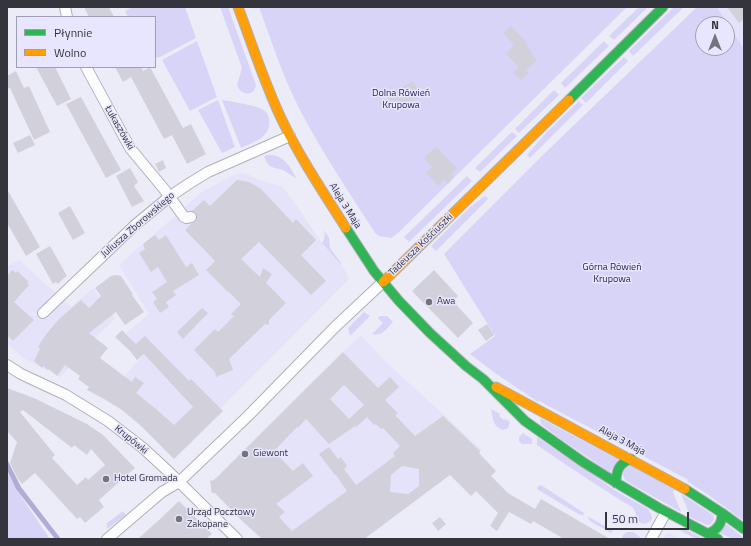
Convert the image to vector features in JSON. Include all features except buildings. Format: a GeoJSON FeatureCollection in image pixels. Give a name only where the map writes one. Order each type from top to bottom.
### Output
{"type":"FeatureCollection","features":[{"type":"Feature","properties":{"kind":"street","name":"Aleja 3 Maja"},"geometry":{"type":"LineString","coordinates":[[238,7],[270,92],[290,136],[366,260],[383,282],[425,328],[485,381],[501,399],[526,422],[574,456],[616,483],[666,512],[718,539]]}},
{"type":"Feature","properties":{"kind":"street","name":"Tadeusza Kościuszki"},"geometry":{"type":"LineString","coordinates":[[107,539],[162,492],[179,482],[248,416],[335,327],[502,166],[663,7]]}},
{"type":"Feature","properties":{"kind":"street","name":"Łukaszówki"},"geometry":{"type":"LineString","coordinates":[[87,68],[130,148],[184,217],[191,217]]}},
{"type":"Feature","properties":{"kind":"street","name":"Juliusza Zborowskiego"},"geometry":{"type":"LineString","coordinates":[[43,313],[135,225],[169,197],[208,172],[290,136]]}},
{"type":"Feature","properties":{"kind":"street","name":"Krupówki"},"geometry":{"type":"LineString","coordinates":[[7,365],[22,374],[66,395],[108,421],[143,448],[237,539]]}},
{"type":"Feature","properties":{"kind":"street","name":"Aleja 3 Maja"},"geometry":{"type":"LineString","coordinates":[[485,381],[681,486],[744,529]]}},
{"type":"Feature","properties":{"kind":"street"},"geometry":{"type":"LineString","coordinates":[[616,483],[616,473],[618,468],[622,463],[631,459]]}},
{"type":"Feature","properties":{"kind":"street"},"geometry":{"type":"LineString","coordinates":[[651,539],[666,512]]}},
{"type":"Feature","properties":{"kind":"street"},"geometry":{"type":"LineString","coordinates":[[708,534],[718,528],[722,519],[722,513]]}},
{"type":"Feature","properties":{"kind":"shaded area"},"geometry":{"type":"Polygon","coordinates":[[[717,7],[744,7],[744,49],[735,35],[735,16],[723,16],[717,7]]]}},
{"type":"Feature","properties":{"kind":"shaded area"},"geometry":{"type":"Polygon","coordinates":[[[242,173],[259,180],[281,186],[297,206],[322,243],[345,270],[349,279],[221,408],[222,411],[174,459],[140,425],[122,410],[104,399],[145,353],[126,333],[149,314],[119,265],[202,192],[231,176],[242,173]]]}},
{"type":"Feature","properties":{"kind":"shaded area"},"geometry":{"type":"Polygon","coordinates":[[[19,260],[71,307],[93,288],[115,319],[94,339],[61,377],[23,358],[7,344],[7,266],[19,260]]]}},
{"type":"Feature","properties":{"kind":"shaded area"},"geometry":{"type":"Polygon","coordinates":[[[361,335],[384,360],[482,450],[365,539],[262,539],[215,493],[211,492],[211,482],[361,335]]]}},
{"type":"Feature","properties":{"kind":"shaded area"},"geometry":{"type":"Polygon","coordinates":[[[7,459],[21,487],[61,539],[55,539],[16,489],[7,470],[7,459]]]}},
{"type":"Feature","properties":{"kind":"shaded area"},"geometry":{"type":"Polygon","coordinates":[[[667,533],[669,533],[681,539],[663,539],[667,533]]]}},
{"type":"Feature","properties":{"kind":"green space"},"geometry":{"type":"Polygon","coordinates":[[[133,7],[185,7],[196,38],[156,58],[156,16],[128,16],[125,11],[133,7]]]}},
{"type":"Feature","properties":{"kind":"green space"},"geometry":{"type":"Polygon","coordinates":[[[220,7],[228,7],[256,85],[253,92],[247,94],[244,93],[237,85],[242,68],[220,7]]]}},
{"type":"Feature","properties":{"kind":"green space","name":"Dolna Rówień Krupowa"},"geometry":{"type":"Polygon","coordinates":[[[259,7],[627,7],[398,233],[391,238],[379,236],[375,233],[310,129],[284,75],[259,7]]]}},
{"type":"Feature","properties":{"kind":"green space"},"geometry":{"type":"Polygon","coordinates":[[[639,7],[648,7],[614,40],[609,36],[639,7]]]}},
{"type":"Feature","properties":{"kind":"green space"},"geometry":{"type":"Polygon","coordinates":[[[674,7],[684,7],[633,56],[629,51],[674,7]]]}},
{"type":"Feature","properties":{"kind":"green space","name":"Górna Rówień Krupowa"},"geometry":{"type":"Polygon","coordinates":[[[697,7],[717,7],[723,16],[695,16],[695,56],[735,56],[735,35],[744,49],[744,521],[687,481],[688,480],[685,478],[539,401],[538,402],[470,354],[495,336],[444,254],[548,150],[697,7]]]}},
{"type":"Feature","properties":{"kind":"green space"},"geometry":{"type":"Polygon","coordinates":[[[197,41],[217,97],[190,111],[162,60],[197,41]]]}},
{"type":"Feature","properties":{"kind":"green space"},"geometry":{"type":"Polygon","coordinates":[[[604,41],[609,46],[565,88],[561,83],[604,41]]]}},
{"type":"Feature","properties":{"kind":"green space"},"geometry":{"type":"Polygon","coordinates":[[[624,57],[628,61],[586,103],[581,98],[624,57]]]}},
{"type":"Feature","properties":{"kind":"green space"},"geometry":{"type":"Polygon","coordinates":[[[554,90],[559,95],[519,133],[515,129],[554,90]]]}},
{"type":"Feature","properties":{"kind":"green space"},"geometry":{"type":"Polygon","coordinates":[[[218,100],[235,147],[222,153],[198,110],[218,100]]]}},
{"type":"Feature","properties":{"kind":"green space"},"geometry":{"type":"Polygon","coordinates":[[[222,100],[250,105],[265,111],[269,117],[269,125],[265,135],[241,148],[222,100]]]}},
{"type":"Feature","properties":{"kind":"green space"},"geometry":{"type":"Polygon","coordinates":[[[579,101],[583,105],[530,158],[527,155],[545,134],[579,101]]]}},
{"type":"Feature","properties":{"kind":"green space"},"geometry":{"type":"Polygon","coordinates":[[[512,132],[517,136],[480,172],[475,168],[512,132]]]}},
{"type":"Feature","properties":{"kind":"green space"},"geometry":{"type":"Polygon","coordinates":[[[274,155],[286,162],[297,179],[283,170],[271,167],[267,163],[264,156],[274,155]]]}},
{"type":"Feature","properties":{"kind":"green space"},"geometry":{"type":"Polygon","coordinates":[[[467,176],[472,181],[409,242],[404,237],[467,176]]]}},
{"type":"Feature","properties":{"kind":"green space"},"geometry":{"type":"Polygon","coordinates":[[[485,196],[488,199],[436,251],[431,246],[470,207],[485,196]]]}},
{"type":"Feature","properties":{"kind":"green space"},"geometry":{"type":"Polygon","coordinates":[[[324,230],[329,238],[330,248],[341,265],[322,243],[324,240],[324,230]]]}},
{"type":"Feature","properties":{"kind":"green space"},"geometry":{"type":"Polygon","coordinates":[[[364,312],[370,316],[350,336],[348,328],[364,312]]]}},
{"type":"Feature","properties":{"kind":"green space"},"geometry":{"type":"Polygon","coordinates":[[[380,316],[387,316],[393,322],[381,333],[376,335],[372,334],[383,323],[378,318],[380,316]]]}},
{"type":"Feature","properties":{"kind":"green space"},"geometry":{"type":"Polygon","coordinates":[[[491,409],[500,414],[499,416],[504,420],[505,419],[510,422],[508,428],[503,430],[495,425],[491,409]]]}},
{"type":"Feature","properties":{"kind":"green space"},"geometry":{"type":"Polygon","coordinates":[[[540,418],[618,459],[610,472],[541,424],[540,418]]]}},
{"type":"Feature","properties":{"kind":"green space"},"geometry":{"type":"Polygon","coordinates":[[[523,433],[532,439],[532,444],[522,444],[519,441],[519,437],[523,433]]]}},
{"type":"Feature","properties":{"kind":"green space"},"geometry":{"type":"Polygon","coordinates":[[[537,437],[616,491],[648,509],[652,518],[651,521],[643,524],[640,522],[633,508],[537,445],[537,437]]]}},
{"type":"Feature","properties":{"kind":"green space"},"geometry":{"type":"Polygon","coordinates":[[[631,466],[675,490],[673,492],[681,512],[626,481],[623,474],[626,468],[631,466]]]}},
{"type":"Feature","properties":{"kind":"green space"},"geometry":{"type":"Polygon","coordinates":[[[7,472],[16,489],[50,539],[7,539],[7,472]]]}},
{"type":"Feature","properties":{"kind":"green space"},"geometry":{"type":"Polygon","coordinates":[[[541,485],[584,513],[583,516],[537,489],[538,486],[541,485]]]}},
{"type":"Feature","properties":{"kind":"green space"},"geometry":{"type":"Polygon","coordinates":[[[681,494],[713,515],[714,519],[711,524],[707,525],[687,516],[689,513],[681,494]]]}},
{"type":"Feature","properties":{"kind":"green space"},"geometry":{"type":"Polygon","coordinates":[[[123,511],[126,515],[107,529],[107,523],[123,511]]]}},
{"type":"Feature","properties":{"kind":"green space"},"geometry":{"type":"Polygon","coordinates":[[[589,517],[613,531],[611,533],[590,521],[588,519],[589,517]]]}},
{"type":"Feature","properties":{"kind":"green space"},"geometry":{"type":"Polygon","coordinates":[[[726,524],[744,539],[733,539],[720,533],[726,524]]]}},
{"type":"Feature","properties":{"kind":"green space"},"geometry":{"type":"Polygon","coordinates":[[[683,528],[704,539],[696,539],[681,531],[683,528]]]}},
{"type":"Feature","properties":{"kind":"green space"},"geometry":{"type":"Polygon","coordinates":[[[627,532],[633,532],[641,539],[622,538],[627,532]]]}},
{"type":"Feature","properties":{"kind":"traffic: fast"},"geometry":{"type":"LineString","coordinates":[[569,100],[663,7]]}},
{"type":"Feature","properties":{"kind":"traffic: fast"},"geometry":{"type":"LineString","coordinates":[[346,228],[374,271],[399,301],[430,333],[466,366],[483,379],[525,421],[583,462],[620,485],[659,508],[718,539]]}},
{"type":"Feature","properties":{"kind":"traffic: fast"},"geometry":{"type":"LineString","coordinates":[[616,483],[619,468],[631,459]]}},
{"type":"Feature","properties":{"kind":"traffic: fast"},"geometry":{"type":"LineString","coordinates":[[685,489],[744,529]]}},
{"type":"Feature","properties":{"kind":"traffic: fast"},"geometry":{"type":"LineString","coordinates":[[708,534],[719,526],[722,513]]}},
{"type":"Feature","properties":{"kind":"traffic: slow"},"geometry":{"type":"LineString","coordinates":[[238,7],[281,118],[303,160],[346,228]]}},
{"type":"Feature","properties":{"kind":"traffic: slow"},"geometry":{"type":"LineString","coordinates":[[383,282],[569,100]]}},
{"type":"Feature","properties":{"kind":"traffic: slow"},"geometry":{"type":"LineString","coordinates":[[496,387],[685,489]]}},
{"type":"Feature","properties":{"kind":"place","name":"Awa"},"geometry":{"type":"Point","coordinates":[429,302]}},
{"type":"Feature","properties":{"kind":"place","name":"Giewont"},"geometry":{"type":"Point","coordinates":[245,454]}},
{"type":"Feature","properties":{"kind":"place","name":"Hotel Gromada"},"geometry":{"type":"Point","coordinates":[106,479]}},
{"type":"Feature","properties":{"kind":"place","name":"Urząd Pocztowy Zakopane"},"geometry":{"type":"Point","coordinates":[179,519]}}]}
